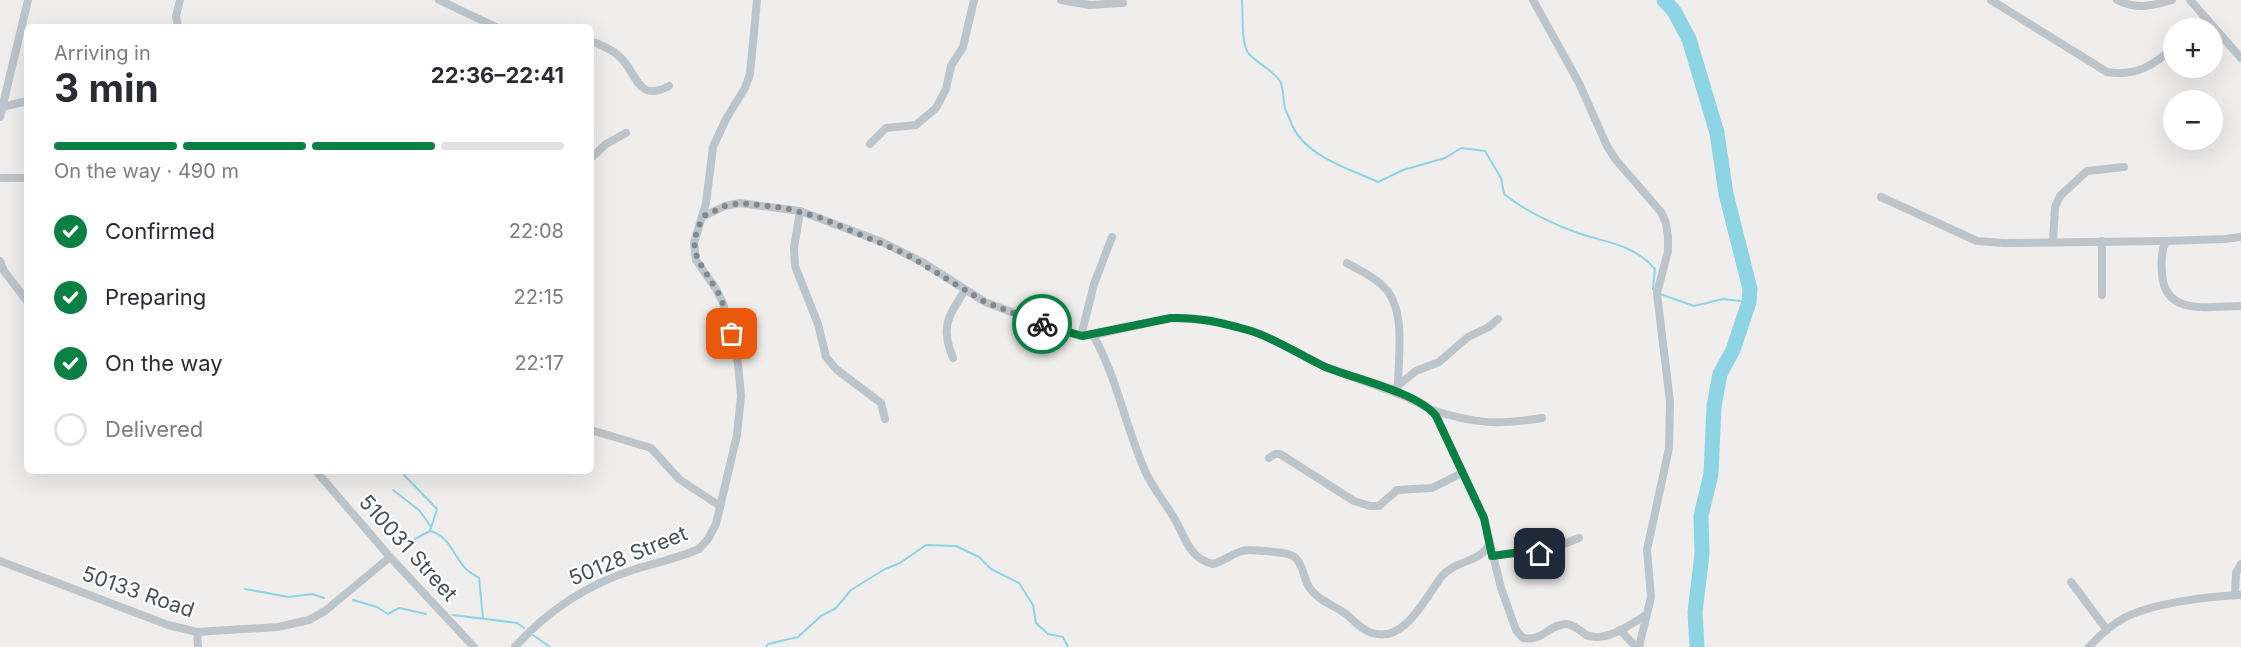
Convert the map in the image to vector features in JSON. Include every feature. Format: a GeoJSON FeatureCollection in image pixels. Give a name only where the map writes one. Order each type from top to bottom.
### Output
{"type":"FeatureCollection","features":[{"type":"Feature","properties":{"kind":"street"},"geometry":{"type":"LineString","coordinates":[[0,117],[28,0]]}},
{"type":"Feature","properties":{"kind":"street"},"geometry":{"type":"LineString","coordinates":[[177,24],[176,16],[180,0]]}},
{"type":"Feature","properties":{"kind":"street"},"geometry":{"type":"LineString","coordinates":[[439,0],[490,24]]}},
{"type":"Feature","properties":{"kind":"street","name":"50128 Street"},"geometry":{"type":"LineString","coordinates":[[515,647],[533,627],[575,595],[611,578],[699,549],[712,532],[737,435],[740,380],[732,334],[723,303],[696,260],[694,252],[696,233],[704,216],[713,147],[726,119],[745,88],[750,74],[758,0]]}},
{"type":"Feature","properties":{"kind":"street"},"geometry":{"type":"LineString","coordinates":[[870,144],[886,128],[916,125],[936,108],[946,89],[951,66],[963,47],[974,0]]}},
{"type":"Feature","properties":{"kind":"street"},"geometry":{"type":"LineString","coordinates":[[1061,0],[1090,5],[1123,3]]}},
{"type":"Feature","properties":{"kind":"street"},"geometry":{"type":"LineString","coordinates":[[1533,0],[1580,83],[1607,146],[1616,160],[1649,196],[1666,223],[1668,251],[1657,293],[1670,402],[1669,448],[1647,550],[1651,597],[1637,647],[1620,630]]}},
{"type":"Feature","properties":{"kind":"street"},"geometry":{"type":"LineString","coordinates":[[1991,0],[2107,72],[2124,73],[2145,68],[2163,57]]}},
{"type":"Feature","properties":{"kind":"street"},"geometry":{"type":"LineString","coordinates":[[2117,0],[2127,5],[2141,7],[2172,0]]}},
{"type":"Feature","properties":{"kind":"street"},"geometry":{"type":"LineString","coordinates":[[2190,0],[2205,18]]}},
{"type":"Feature","properties":{"kind":"street"},"geometry":{"type":"LineString","coordinates":[[2223,38],[2241,58]]}},
{"type":"Feature","properties":{"kind":"street"},"geometry":{"type":"LineString","coordinates":[[594,43],[618,55],[637,83],[646,90],[656,92],[669,86]]}},
{"type":"Feature","properties":{"kind":"street"},"geometry":{"type":"LineString","coordinates":[[2,107],[24,102]]}},
{"type":"Feature","properties":{"kind":"street"},"geometry":{"type":"LineString","coordinates":[[594,155],[606,144],[626,133]]}},
{"type":"Feature","properties":{"kind":"street"},"geometry":{"type":"LineString","coordinates":[[2054,242],[2055,207],[2060,195],[2088,171],[2124,167]]}},
{"type":"Feature","properties":{"kind":"street"},"geometry":{"type":"LineString","coordinates":[[0,178],[24,178]]}},
{"type":"Feature","properties":{"kind":"street"},"geometry":{"type":"LineString","coordinates":[[1881,197],[1977,241],[2166,241],[2241,237]]}},
{"type":"Feature","properties":{"kind":"street"},"geometry":{"type":"LineString","coordinates":[[704,216],[725,206],[740,203],[800,212],[882,242],[922,262],[965,290],[1000,308],[1061,331],[1082,336],[1171,318],[1209,320],[1261,334],[1326,367],[1395,388],[1432,410],[1467,421],[1513,423],[1542,418]]}},
{"type":"Feature","properties":{"kind":"street"},"geometry":{"type":"LineString","coordinates":[[800,212],[794,248],[795,266],[818,324],[826,357],[836,369],[881,403],[885,419]]}},
{"type":"Feature","properties":{"kind":"street"},"geometry":{"type":"LineString","coordinates":[[1082,336],[1094,284],[1112,237]]}},
{"type":"Feature","properties":{"kind":"street"},"geometry":{"type":"LineString","coordinates":[[2102,241],[2102,295]]}},
{"type":"Feature","properties":{"kind":"street"},"geometry":{"type":"LineString","coordinates":[[2166,241],[2161,256],[2162,278],[2170,298],[2188,306],[2241,306]]}},
{"type":"Feature","properties":{"kind":"street"},"geometry":{"type":"LineString","coordinates":[[0,261],[4,271],[24,297]]}},
{"type":"Feature","properties":{"kind":"street"},"geometry":{"type":"LineString","coordinates":[[1347,263],[1382,285],[1395,304],[1399,331],[1395,388]]}},
{"type":"Feature","properties":{"kind":"street"},"geometry":{"type":"LineString","coordinates":[[953,358],[945,328],[965,290]]}},
{"type":"Feature","properties":{"kind":"street"},"geometry":{"type":"LineString","coordinates":[[1395,388],[1416,371],[1439,362],[1468,337],[1489,327],[1498,319]]}},
{"type":"Feature","properties":{"kind":"street"},"geometry":{"type":"LineString","coordinates":[[1093,335],[1107,362],[1147,475],[1172,514],[1190,549],[1200,560],[1210,563],[1218,562],[1248,549],[1287,553],[1301,565],[1307,583],[1316,595],[1368,632],[1382,634],[1406,625],[1449,569],[1480,555],[1490,543]]}},
{"type":"Feature","properties":{"kind":"street"},"geometry":{"type":"LineString","coordinates":[[1432,410],[1484,518],[1501,588],[1516,630],[1523,638],[1540,637],[1564,624],[1592,636],[1606,635],[1646,615]]}},
{"type":"Feature","properties":{"kind":"street"},"geometry":{"type":"LineString","coordinates":[[594,431],[621,437],[651,448],[679,479],[720,506]]}},
{"type":"Feature","properties":{"kind":"street"},"geometry":{"type":"LineString","coordinates":[[1269,458],[1280,454],[1354,501],[1370,506],[1379,506],[1397,490],[1432,488],[1462,473]]}},
{"type":"Feature","properties":{"kind":"street","name":"510031 Street"},"geometry":{"type":"LineString","coordinates":[[319,474],[390,557],[474,647]]}},
{"type":"Feature","properties":{"kind":"street"},"geometry":{"type":"LineString","coordinates":[[1492,556],[1514,553],[1536,555],[1580,538]]}},
{"type":"Feature","properties":{"kind":"street","name":"50133 Road"},"geometry":{"type":"LineString","coordinates":[[0,561],[168,625],[197,632],[278,627],[309,620],[325,611],[390,557]]}},
{"type":"Feature","properties":{"kind":"street"},"geometry":{"type":"LineString","coordinates":[[2090,647],[2107,630],[2126,617],[2140,612],[2194,600],[2238,595],[2236,573],[2241,564]]}},
{"type":"Feature","properties":{"kind":"street"},"geometry":{"type":"LineString","coordinates":[[2071,582],[2107,630]]}},
{"type":"Feature","properties":{"kind":"street"},"geometry":{"type":"LineString","coordinates":[[197,632],[198,647]]}},
{"type":"Feature","properties":{"kind":"waterway"},"geometry":{"type":"LineString","coordinates":[[1242,0],[1246,50],[1280,81],[1285,108],[1292,125],[1307,146],[1318,154],[1378,182],[1403,170],[1445,158],[1461,148],[1485,151],[1501,178],[1504,194],[1529,211],[1557,225],[1618,245],[1637,254],[1655,269],[1653,289],[1655,292]]}},
{"type":"Feature","properties":{"kind":"waterway"},"geometry":{"type":"LineString","coordinates":[[1664,0],[1674,11],[1689,39],[1717,133],[1726,194],[1750,289],[1749,302],[1733,350],[1720,374],[1714,406],[1711,474],[1701,516],[1702,554],[1695,612],[1697,647]]}},
{"type":"Feature","properties":{"kind":"waterway"},"geometry":{"type":"LineString","coordinates":[[1660,294],[1694,306],[1723,299],[1749,302]]}},
{"type":"Feature","properties":{"kind":"waterway"},"geometry":{"type":"LineString","coordinates":[[404,475],[437,509],[430,531]]}},
{"type":"Feature","properties":{"kind":"waterway"},"geometry":{"type":"LineString","coordinates":[[393,490],[420,511],[431,527]]}},
{"type":"Feature","properties":{"kind":"waterway"},"geometry":{"type":"LineString","coordinates":[[403,542],[413,540],[430,531],[442,537],[466,569],[479,578],[483,618]]}},
{"type":"Feature","properties":{"kind":"waterway"},"geometry":{"type":"LineString","coordinates":[[766,647],[768,644],[798,637],[821,616],[836,608],[851,590],[885,569],[900,563],[926,545],[956,546],[979,557],[991,569],[1019,583],[1033,605],[1036,623],[1048,634],[1063,637],[1068,647]]}},
{"type":"Feature","properties":{"kind":"waterway"},"geometry":{"type":"LineString","coordinates":[[245,589],[289,597],[312,594],[324,598]]}},
{"type":"Feature","properties":{"kind":"waterway"},"geometry":{"type":"LineString","coordinates":[[353,600],[377,607],[388,614],[399,608],[426,614]]}},
{"type":"Feature","properties":{"kind":"waterway"},"geometry":{"type":"LineString","coordinates":[[453,615],[517,623],[524,628]]}},
{"type":"Feature","properties":{"kind":"waterway"},"geometry":{"type":"LineString","coordinates":[[533,635],[550,647]]}},
{"type":"Feature","properties":{"kind":"way so far"},"geometry":{"type":"LineString","coordinates":[[732,334],[723,303],[696,260],[694,243],[699,224],[704,216],[725,206],[740,203],[785,208],[850,229],[922,262],[985,302],[1042,324]]}},
{"type":"Feature","properties":{"kind":"route"},"geometry":{"type":"LineString","coordinates":[[1042,324],[1082,336],[1171,318],[1209,320],[1261,334],[1326,367],[1393,390],[1432,410],[1436,416],[1484,518],[1492,556],[1503,553],[1540,554]]}}]}
